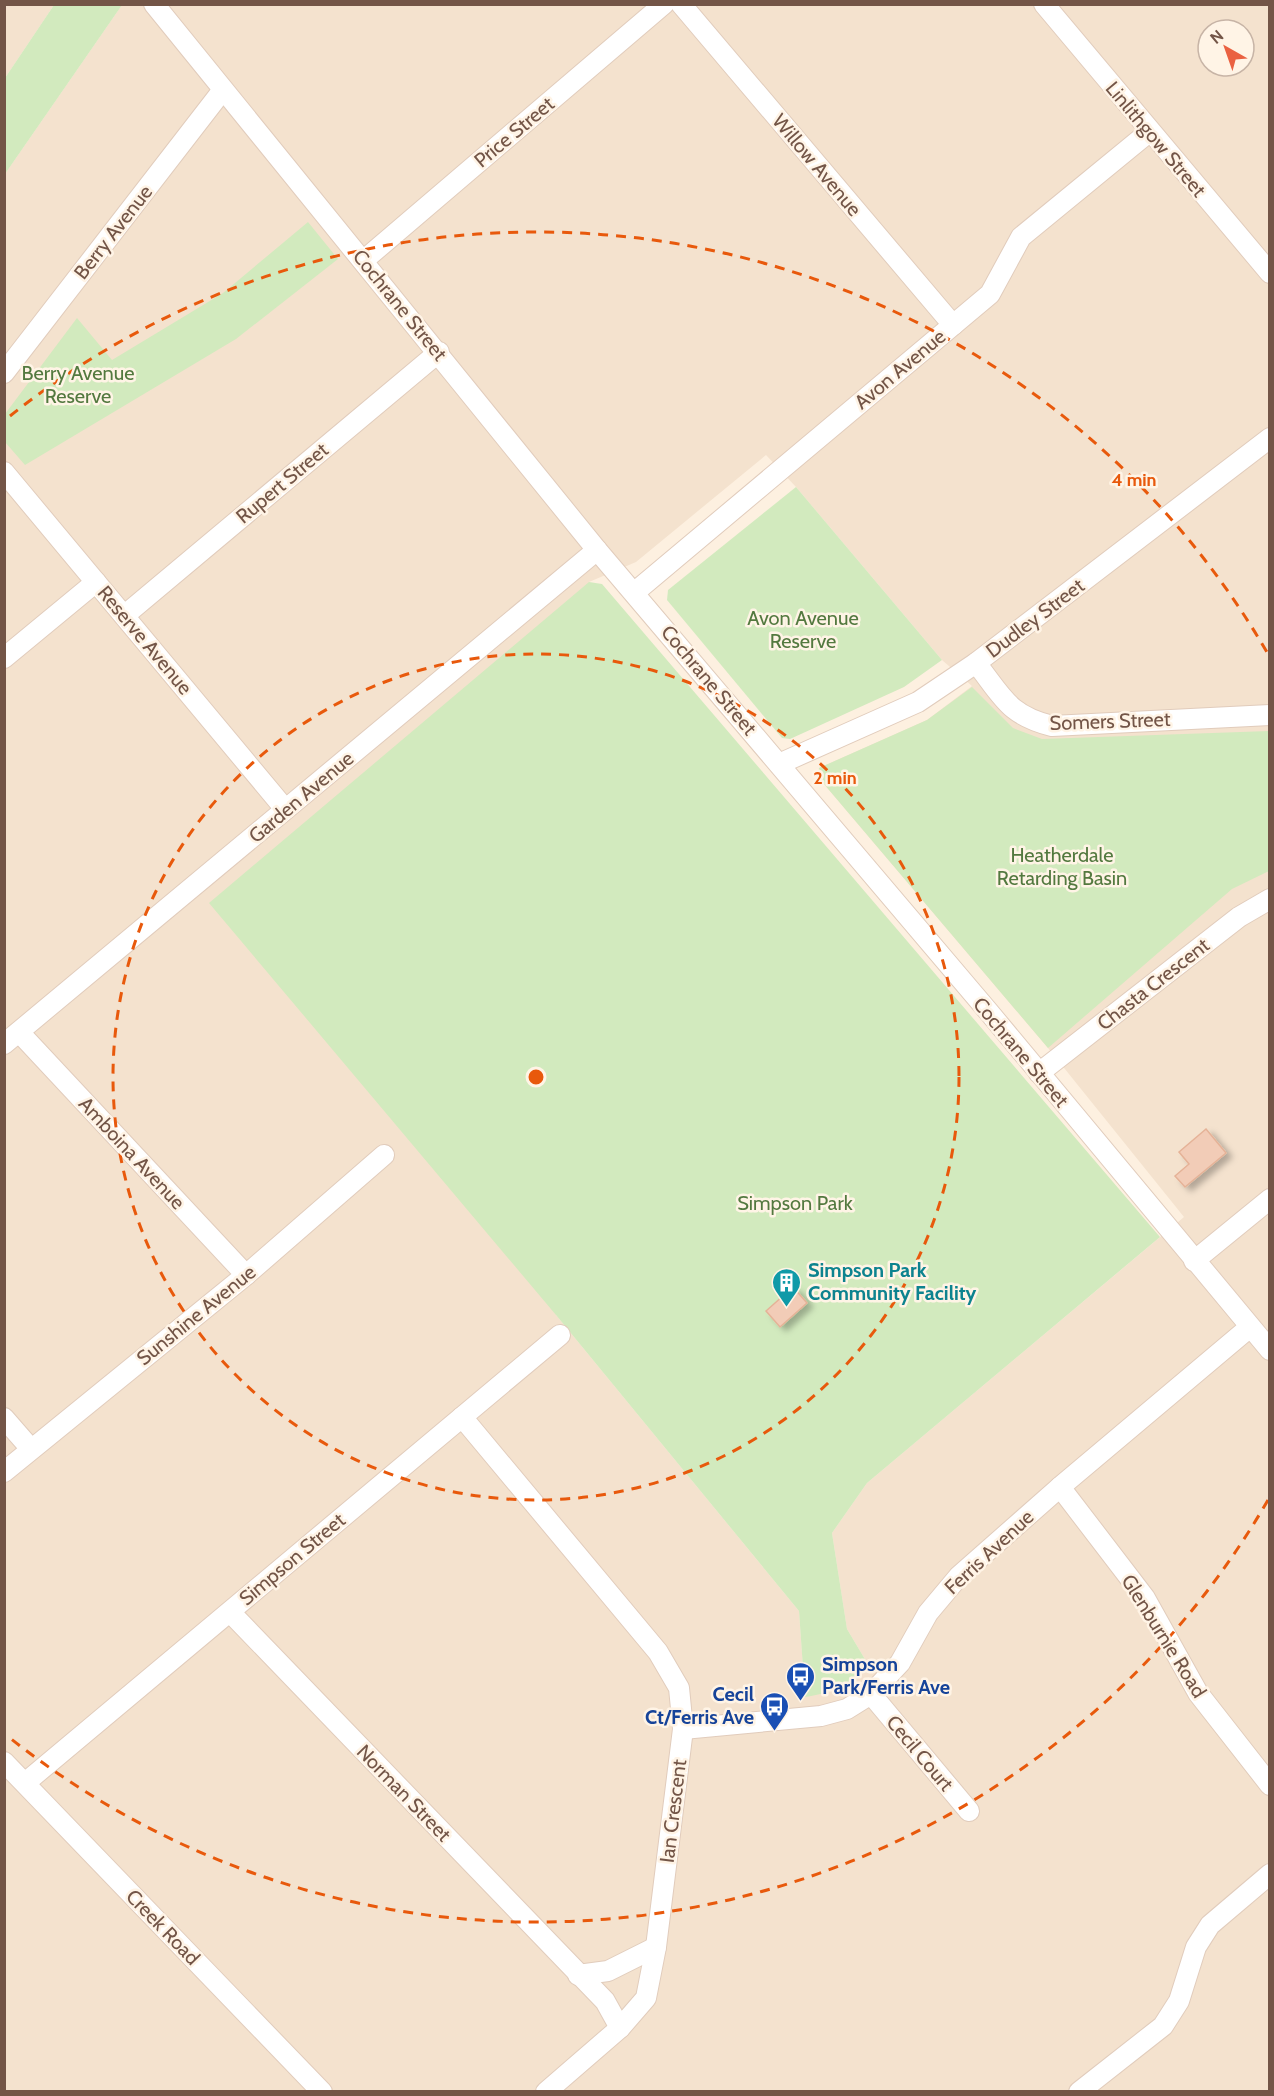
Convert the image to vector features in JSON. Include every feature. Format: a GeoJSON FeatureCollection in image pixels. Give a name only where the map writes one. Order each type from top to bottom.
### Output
{"type":"FeatureCollection","features":[{"type":"Feature","properties":{"kind":"street","name":"Cochrane Street"},"geometry":{"type":"LineString","coordinates":[[154,4],[222,91],[439,352],[597,550],[1040,1073],[1269,1350]]}},
{"type":"Feature","properties":{"kind":"street","name":"Price Street"},"geometry":{"type":"LineString","coordinates":[[364,260],[664,4]]}},
{"type":"Feature","properties":{"kind":"street","name":"Willow Avenue"},"geometry":{"type":"LineString","coordinates":[[681,4],[953,325]]}},
{"type":"Feature","properties":{"kind":"street","name":"Linlithgow Street"},"geometry":{"type":"LineString","coordinates":[[1044,4],[1269,273]]}},
{"type":"Feature","properties":{"kind":"street","name":"Berry Avenue"},"geometry":{"type":"LineString","coordinates":[[4,373],[222,91]]}},
{"type":"Feature","properties":{"kind":"street","name":"Avon Avenue"},"geometry":{"type":"LineString","coordinates":[[634,592],[990,294],[1021,237],[1149,132]]}},
{"type":"Feature","properties":{"kind":"street","name":"Rupert Street"},"geometry":{"type":"LineString","coordinates":[[125,615],[439,352]]}},
{"type":"Feature","properties":{"kind":"street","name":"Dudley Street"},"geometry":{"type":"LineString","coordinates":[[779,764],[918,702],[976,663],[1269,438]]}},
{"type":"Feature","properties":{"kind":"street","name":"Reserve Avenue"},"geometry":{"type":"LineString","coordinates":[[4,472],[285,809]]}},
{"type":"Feature","properties":{"kind":"street","name":"Garden Avenue"},"geometry":{"type":"LineString","coordinates":[[12,1038],[597,550]]}},
{"type":"Feature","properties":{"kind":"street"},"geometry":{"type":"LineString","coordinates":[[4,658],[96,582]]}},
{"type":"Feature","properties":{"kind":"street","name":"Somers Street"},"geometry":{"type":"LineString","coordinates":[[976,663],[1008,705],[1027,720],[1052,726],[1269,714]]}},
{"type":"Feature","properties":{"kind":"street","name":"Chasta Crescent"},"geometry":{"type":"LineString","coordinates":[[1040,1073],[1239,917],[1269,899]]}},
{"type":"Feature","properties":{"kind":"street","name":"Amboina Avenue"},"geometry":{"type":"LineString","coordinates":[[12,1038],[246,1275]]}},
{"type":"Feature","properties":{"kind":"street","name":"Sunshine Avenue"},"geometry":{"type":"LineString","coordinates":[[4,1472],[246,1275],[384,1155]]}},
{"type":"Feature","properties":{"kind":"street"},"geometry":{"type":"LineString","coordinates":[[1194,1261],[1269,1199]]}},
{"type":"Feature","properties":{"kind":"street","name":"Ferris Avenue"},"geometry":{"type":"LineString","coordinates":[[683,1729],[821,1716],[847,1709],[871,1694],[900,1663],[928,1613],[959,1576],[1060,1486],[1250,1327]]}},
{"type":"Feature","properties":{"kind":"street","name":"Simpson Street"},"geometry":{"type":"LineString","coordinates":[[25,1783],[560,1335]]}},
{"type":"Feature","properties":{"kind":"street","name":"Ian Crescent"},"geometry":{"type":"LineString","coordinates":[[462,1417],[658,1652],[679,1688],[683,1729],[656,1947],[646,1998],[620,2028],[546,2091]]}},
{"type":"Feature","properties":{"kind":"street"},"geometry":{"type":"LineString","coordinates":[[4,1418],[31,1449]]}},
{"type":"Feature","properties":{"kind":"street","name":"Glenburnie Road"},"geometry":{"type":"LineString","coordinates":[[1060,1486],[1145,1598],[1198,1693],[1269,1785]]}},
{"type":"Feature","properties":{"kind":"street","name":"Norman Street"},"geometry":{"type":"LineString","coordinates":[[230,1612],[605,2001],[620,2028]]}},
{"type":"Feature","properties":{"kind":"street","name":"Cecil Court"},"geometry":{"type":"LineString","coordinates":[[871,1694],[969,1811]]}},
{"type":"Feature","properties":{"kind":"street","name":"Creek Road"},"geometry":{"type":"LineString","coordinates":[[4,1762],[322,2091]]}},
{"type":"Feature","properties":{"kind":"street"},"geometry":{"type":"LineString","coordinates":[[1079,2091],[1163,2026],[1179,2001],[1196,1947],[1210,1924],[1269,1874]]}},
{"type":"Feature","properties":{"kind":"street"},"geometry":{"type":"LineString","coordinates":[[578,1975],[608,1971],[656,1947]]}},
{"type":"Feature","properties":{"kind":"shaded area"},"geometry":{"type":"Polygon","coordinates":[[[5,5],[54,5],[5,78],[5,5]]]}},
{"type":"Feature","properties":{"kind":"shaded area"},"geometry":{"type":"Polygon","coordinates":[[[122,5],[1269,5],[1269,2091],[5,2092],[5,174],[122,5]],[[766,455],[636,562],[589,582],[556,1315],[799,1611],[805,1696],[869,1666],[847,1629],[832,1533],[867,1483],[1184,1217],[1048,1048],[818,777],[819,768],[927,720],[972,686],[942,660],[796,487],[766,455]]]}},
{"type":"Feature","properties":{"kind":"green space"},"geometry":{"type":"Polygon","coordinates":[[[54,5],[122,5],[5,174],[5,78],[54,5]]]}},
{"type":"Feature","properties":{"kind":"green space","name":"Berry Avenue Reserve"},"geometry":{"type":"Polygon","coordinates":[[[308,222],[338,259],[236,339],[25,465],[5,442],[5,414],[77,318],[112,360],[223,293],[308,222]]]}},
{"type":"Feature","properties":{"kind":"green space","name":"Avon Avenue Reserve"},"geometry":{"type":"Polygon","coordinates":[[[796,487],[942,660],[904,687],[790,739],[782,738],[667,600],[668,590],[796,487]]]}},
{"type":"Feature","properties":{"kind":"green space","name":"Simpson Park"},"geometry":{"type":"Polygon","coordinates":[[[589,582],[602,584],[1160,1237],[867,1483],[832,1533],[847,1629],[869,1666],[840,1687],[805,1697],[799,1611],[556,1315],[209,903],[589,582]]]}},
{"type":"Feature","properties":{"kind":"green space","name":"Heatherdale Retarding Basin"},"geometry":{"type":"Polygon","coordinates":[[[972,687],[1013,728],[1042,739],[1269,731],[1269,871],[1232,889],[1048,1048],[818,777],[819,768],[927,720],[972,687]]]}},
{"type":"Feature","properties":{"kind":"building"},"geometry":{"type":"Polygon","coordinates":[[[1206,1129],[1226,1153],[1185,1187],[1175,1176],[1189,1164],[1179,1152],[1206,1129]]]}},
{"type":"Feature","properties":{"kind":"building","name":"Simpson Park Community Facility"},"geometry":{"type":"Polygon","coordinates":[[[793,1287],[807,1303],[780,1327],[766,1311],[793,1287]]]}},
{"type":"Feature","properties":{"kind":"place","name":"Simpson Park Community Facility"},"geometry":{"type":"Point","coordinates":[787,1308]}},
{"type":"Feature","properties":{"kind":"place","name":"Simpson Park/Ferris Ave"},"geometry":{"type":"Point","coordinates":[801,1702]}},
{"type":"Feature","properties":{"kind":"place","name":"Cecil Ct/Ferris Ave"},"geometry":{"type":"Point","coordinates":[775,1732]}}]}
